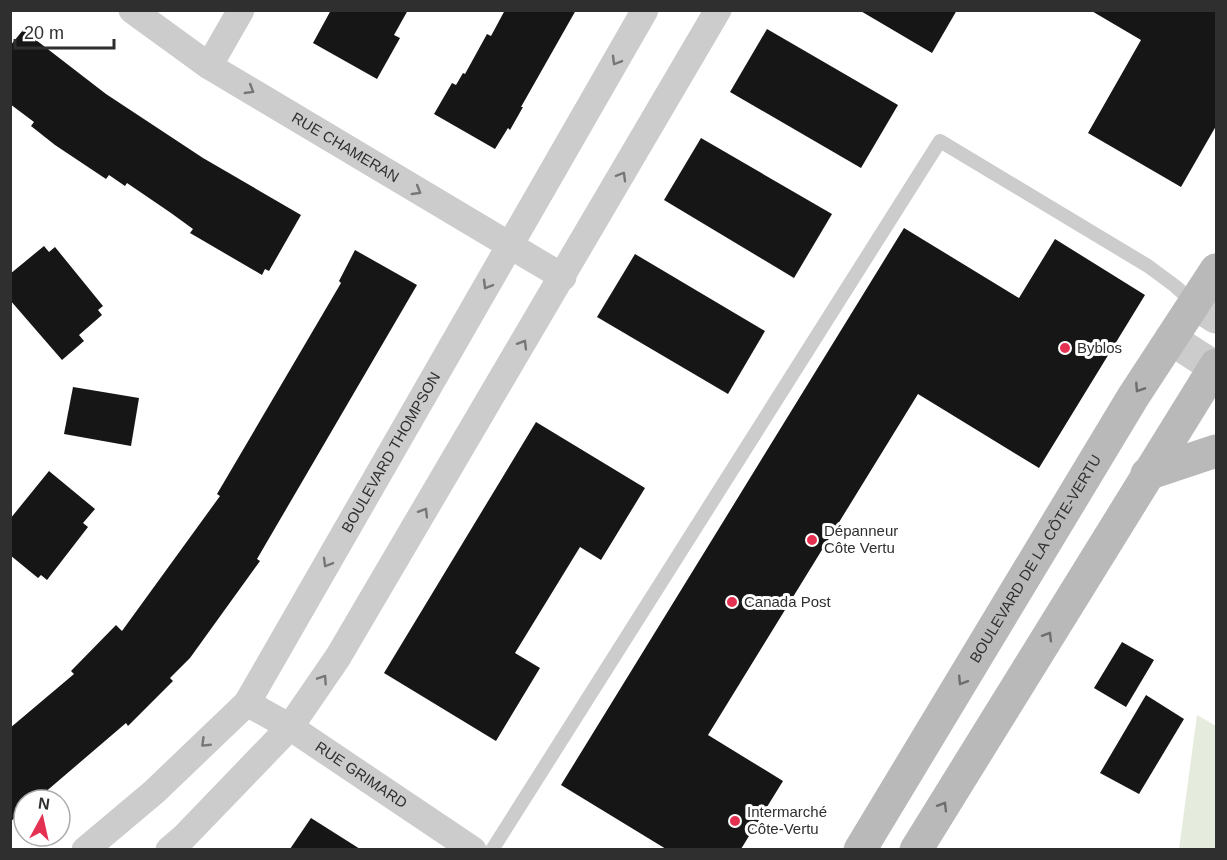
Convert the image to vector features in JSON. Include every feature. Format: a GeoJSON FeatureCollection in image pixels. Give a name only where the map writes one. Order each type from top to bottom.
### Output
{"type":"FeatureCollection","features":[{"type":"Feature","properties":{"kind":"main road","name":"BOULEVARD DE LA CÔTE-VERTU"},"geometry":{"type":"LineString","coordinates":[[860,849],[1133,397],[1171,339],[1205,310],[1216,270]]}},
{"type":"Feature","properties":{"kind":"main road"},"geometry":{"type":"LineString","coordinates":[[916,849],[1147,474],[1216,367]]}},
{"type":"Feature","properties":{"kind":"main road"},"geometry":{"type":"LineString","coordinates":[[1147,474],[1216,451]]}},
{"type":"Feature","properties":{"kind":"street","name":"RUE CHAMERAN"},"geometry":{"type":"LineString","coordinates":[[132,10],[209,66],[563,277]]}},
{"type":"Feature","properties":{"kind":"street"},"geometry":{"type":"LineString","coordinates":[[209,66],[241,10]]}},
{"type":"Feature","properties":{"kind":"street","name":"BOULEVARD THOMPSON"},"geometry":{"type":"LineString","coordinates":[[85,849],[154,792],[247,702],[645,10]]}},
{"type":"Feature","properties":{"kind":"street"},"geometry":{"type":"LineString","coordinates":[[169,849],[184,837],[290,728],[338,657],[718,10]]}},
{"type":"Feature","properties":{"kind":"street"},"geometry":{"type":"LineString","coordinates":[[1171,339],[1216,367]]}},
{"type":"Feature","properties":{"kind":"street","name":"RUE GRIMARD"},"geometry":{"type":"LineString","coordinates":[[247,702],[473,849]]}},
{"type":"Feature","properties":{"kind":"lane"},"geometry":{"type":"LineString","coordinates":[[492,849],[940,141],[1148,266],[1205,310]]}},
{"type":"Feature","properties":{"kind":"green space"},"geometry":{"type":"Polygon","coordinates":[[[1197,715],[1216,726],[1216,849],[1179,849],[1197,715]]]}},
{"type":"Feature","properties":{"kind":"building"},"geometry":{"type":"Polygon","coordinates":[[[331,10],[408,10],[394,35],[400,38],[377,79],[313,43],[331,10]]]}},
{"type":"Feature","properties":{"kind":"building"},"geometry":{"type":"Polygon","coordinates":[[[505,10],[576,10],[510,130],[508,128],[495,149],[434,114],[452,83],[456,85],[463,73],[465,74],[487,34],[491,36],[505,10]]]}},
{"type":"Feature","properties":{"kind":"building"},"geometry":{"type":"Polygon","coordinates":[[[859,10],[957,10],[932,53],[859,10]]]}},
{"type":"Feature","properties":{"kind":"building"},"geometry":{"type":"Polygon","coordinates":[[[1090,10],[1216,10],[1216,126],[1181,187],[1088,133],[1141,40],[1090,10]]]}},
{"type":"Feature","properties":{"kind":"building"},"geometry":{"type":"Polygon","coordinates":[[[767,29],[898,105],[861,168],[730,92],[767,29]]]}},
{"type":"Feature","properties":{"kind":"building"},"geometry":{"type":"Polygon","coordinates":[[[23,30],[106,94],[203,158],[301,215],[269,271],[265,269],[262,275],[190,233],[193,229],[127,183],[125,186],[109,175],[106,179],[31,126],[34,122],[10,104],[10,46],[23,30]]]}},
{"type":"Feature","properties":{"kind":"building"},"geometry":{"type":"Polygon","coordinates":[[[701,138],[832,214],[794,278],[664,200],[701,138]]]}},
{"type":"Feature","properties":{"kind":"building","name":"Canada Post"},"geometry":{"type":"Polygon","coordinates":[[[904,228],[1019,298],[1055,239],[1145,295],[1039,468],[918,394],[708,735],[783,781],[741,849],[666,849],[561,785],[904,228]]]}},
{"type":"Feature","properties":{"kind":"building"},"geometry":{"type":"Polygon","coordinates":[[[44,246],[49,252],[55,247],[103,306],[98,310],[102,315],[79,335],[84,341],[62,360],[10,300],[10,274],[44,246]]]}},
{"type":"Feature","properties":{"kind":"building"},"geometry":{"type":"Polygon","coordinates":[[[355,250],[417,285],[257,559],[260,561],[190,658],[170,678],[173,681],[128,726],[126,723],[50,788],[12,788],[12,820],[10,822],[10,728],[74,674],[71,671],[116,625],[122,631],[220,496],[217,494],[341,283],[339,281],[355,250]]]}},
{"type":"Feature","properties":{"kind":"building"},"geometry":{"type":"Polygon","coordinates":[[[635,254],[765,331],[728,394],[597,317],[635,254]]]}},
{"type":"Feature","properties":{"kind":"building"},"geometry":{"type":"Polygon","coordinates":[[[73,387],[139,398],[131,446],[64,434],[73,387]]]}},
{"type":"Feature","properties":{"kind":"building"},"geometry":{"type":"Polygon","coordinates":[[[536,422],[645,488],[601,560],[580,547],[515,653],[540,668],[496,741],[384,673],[536,422]]]}},
{"type":"Feature","properties":{"kind":"building"},"geometry":{"type":"Polygon","coordinates":[[[49,471],[95,509],[83,523],[88,527],[47,580],[41,575],[38,578],[10,555],[10,519],[49,471]]]}},
{"type":"Feature","properties":{"kind":"building"},"geometry":{"type":"Polygon","coordinates":[[[1122,642],[1154,660],[1126,707],[1094,688],[1122,642]]]}},
{"type":"Feature","properties":{"kind":"building"},"geometry":{"type":"Polygon","coordinates":[[[1146,695],[1184,719],[1139,794],[1100,773],[1146,695]]]}},
{"type":"Feature","properties":{"kind":"building"},"geometry":{"type":"Polygon","coordinates":[[[311,818],[360,849],[290,849],[311,818]]]}},
{"type":"Feature","properties":{"kind":"place","name":"Byblos"},"geometry":{"type":"Point","coordinates":[1065,348]}},
{"type":"Feature","properties":{"kind":"place","name":"Dépanneur Côte Vertu"},"geometry":{"type":"Point","coordinates":[812,540]}},
{"type":"Feature","properties":{"kind":"place","name":"Canada Post"},"geometry":{"type":"Point","coordinates":[732,602]}},
{"type":"Feature","properties":{"kind":"place","name":"Intermarché Côte-Vertu"},"geometry":{"type":"Point","coordinates":[735,821]}}]}
